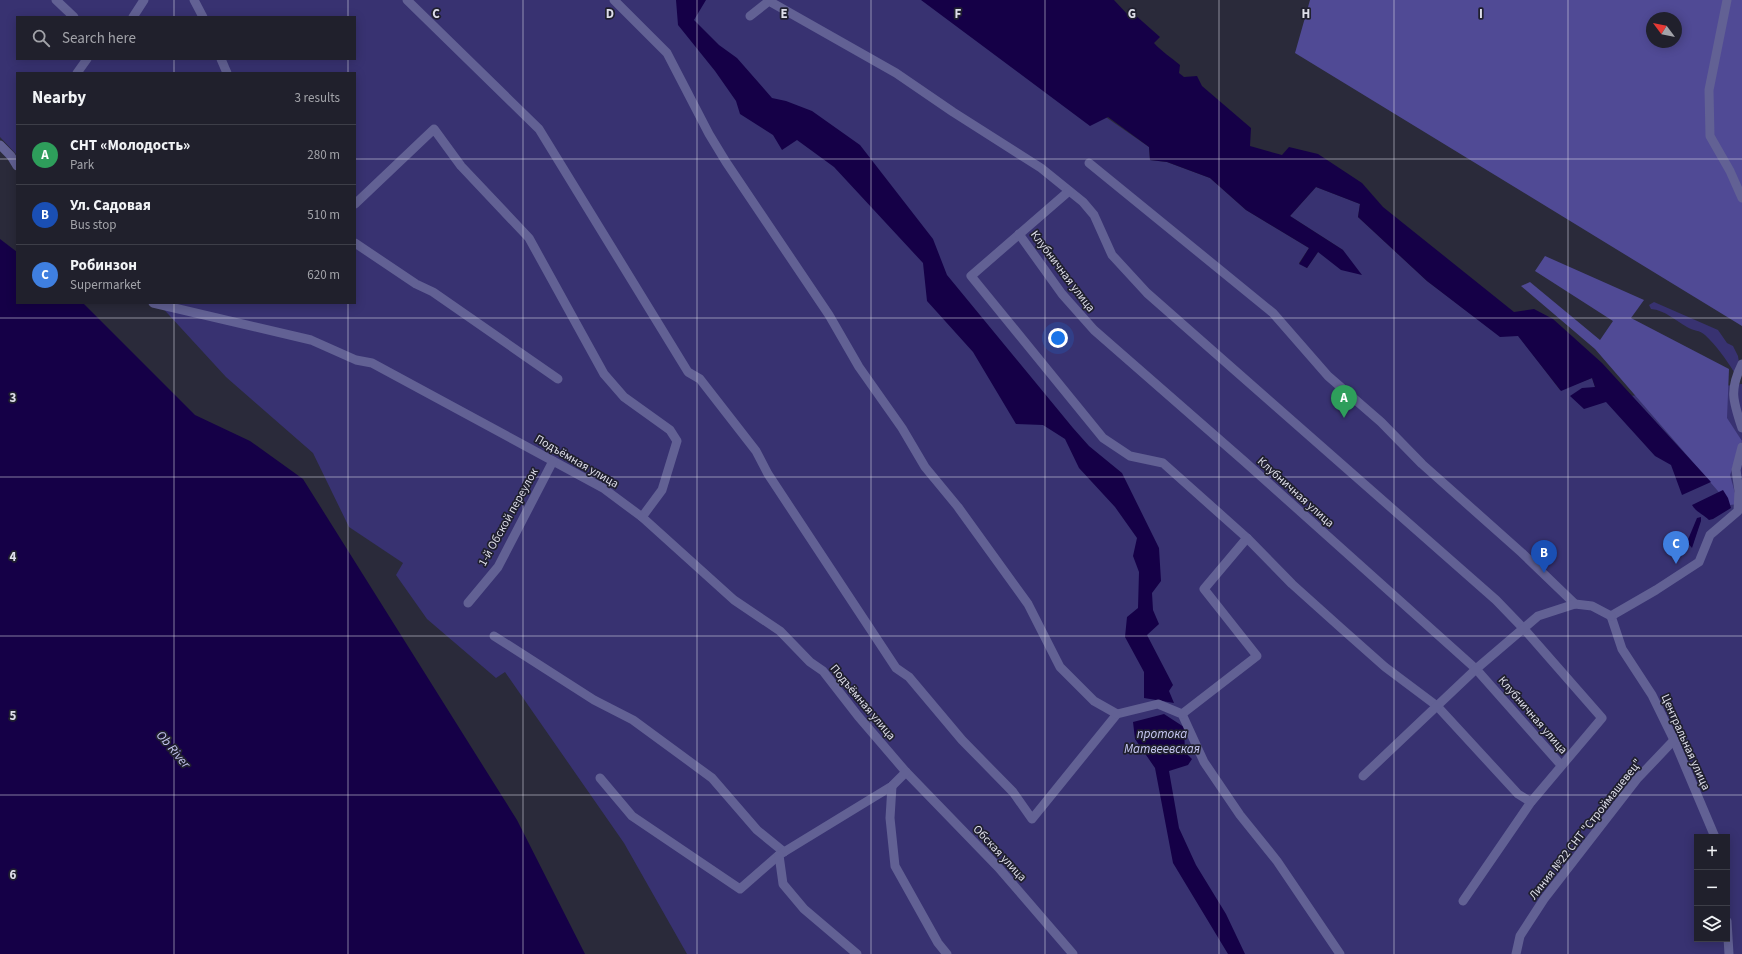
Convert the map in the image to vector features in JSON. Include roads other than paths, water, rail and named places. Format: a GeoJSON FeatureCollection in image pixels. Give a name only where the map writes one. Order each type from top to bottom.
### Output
{"type":"FeatureCollection","features":[{"type":"Feature","properties":{"kind":"street"},"geometry":{"type":"LineString","coordinates":[[56,0],[73,16]]}},
{"type":"Feature","properties":{"kind":"street"},"geometry":{"type":"LineString","coordinates":[[134,16],[144,0]]}},
{"type":"Feature","properties":{"kind":"street"},"geometry":{"type":"LineString","coordinates":[[194,0],[202,16]]}},
{"type":"Feature","properties":{"kind":"street"},"geometry":{"type":"LineString","coordinates":[[407,0],[539,128],[688,372],[700,379],[756,451],[768,474],[896,668],[909,677],[962,740],[1013,792],[1032,819],[1117,714],[1158,704],[1182,714],[1204,762],[1240,815],[1277,861],[1340,954]]}},
{"type":"Feature","properties":{"kind":"street"},"geometry":{"type":"LineString","coordinates":[[614,0],[667,53],[709,134],[732,172],[829,314],[859,367],[902,428],[925,467],[958,507],[1028,604],[1060,667],[1094,701],[1117,714]]}},
{"type":"Feature","properties":{"kind":"street"},"geometry":{"type":"LineString","coordinates":[[1727,0],[1709,90],[1710,136],[1730,171],[1742,198]]}},
{"type":"Feature","properties":{"kind":"street"},"geometry":{"type":"LineString","coordinates":[[750,16],[769,1],[896,73],[953,112],[1041,168],[1083,202],[1094,215],[1112,255],[1147,293],[1496,600],[1524,629],[1602,718],[1531,802],[1463,901]]}},
{"type":"Feature","properties":{"kind":"street"},"geometry":{"type":"LineString","coordinates":[[78,72],[86,60]]}},
{"type":"Feature","properties":{"kind":"street"},"geometry":{"type":"LineString","coordinates":[[221,60],[227,72]]}},
{"type":"Feature","properties":{"kind":"street"},"geometry":{"type":"LineString","coordinates":[[356,203],[434,129],[461,166],[529,238],[604,374],[624,397],[670,430],[677,441],[662,490],[642,516]]}},
{"type":"Feature","properties":{"kind":"street"},"geometry":{"type":"LineString","coordinates":[[0,145],[14,153]]}},
{"type":"Feature","properties":{"kind":"street"},"geometry":{"type":"LineString","coordinates":[[1089,163],[1273,313],[1328,376],[1381,422],[1422,464],[1522,553],[1575,604]]}},
{"type":"Feature","properties":{"kind":"street"},"geometry":{"type":"LineString","coordinates":[[1069,191],[970,276],[1103,438],[1130,456],[1163,463],[1247,538],[1292,584],[1385,667],[1437,706],[1518,794],[1531,802]]}},
{"type":"Feature","properties":{"kind":"street","name":"Клубничная улица"},"geometry":{"type":"LineString","coordinates":[[1019,234],[1062,294],[1094,330],[1245,462],[1476,669],[1561,765]]}},
{"type":"Feature","properties":{"kind":"street"},"geometry":{"type":"LineString","coordinates":[[356,244],[416,284],[433,292],[558,380]]}},
{"type":"Feature","properties":{"kind":"street","name":"Подъёмная улица"},"geometry":{"type":"LineString","coordinates":[[157,304],[311,340],[356,360],[372,363],[603,488],[642,516],[734,600],[780,631],[810,662],[823,671],[858,716],[906,772]]}},
{"type":"Feature","properties":{"kind":"street"},"geometry":{"type":"LineString","coordinates":[[1742,364],[1736,376],[1732,396],[1742,428]]}},
{"type":"Feature","properties":{"kind":"street"},"geometry":{"type":"LineString","coordinates":[[1362,776],[1476,669],[1538,616],[1575,604],[1592,606],[1611,616],[1656,590],[1699,562],[1710,535],[1738,511],[1739,491],[1736,470],[1742,447]]}},
{"type":"Feature","properties":{"kind":"street","name":"1-й Обской переулок"},"geometry":{"type":"LineString","coordinates":[[468,603],[498,568],[553,461]]}},
{"type":"Feature","properties":{"kind":"street"},"geometry":{"type":"LineString","coordinates":[[1182,714],[1257,656],[1204,589],[1247,538]]}},
{"type":"Feature","properties":{"kind":"street","name":"Центральная улица"},"geometry":{"type":"LineString","coordinates":[[1611,616],[1622,649],[1652,695],[1674,740],[1714,834]]}},
{"type":"Feature","properties":{"kind":"street"},"geometry":{"type":"LineString","coordinates":[[494,636],[594,700],[633,720],[712,778],[757,830],[781,853],[783,884],[804,909],[857,954]]}},
{"type":"Feature","properties":{"kind":"street","name":"Линия №22 СНТ \"Строймашевец\""},"geometry":{"type":"LineString","coordinates":[[1516,954],[1520,936],[1544,899],[1637,779],[1674,740]]}},
{"type":"Feature","properties":{"kind":"street"},"geometry":{"type":"LineString","coordinates":[[600,778],[632,816],[740,889],[781,853],[892,786],[906,772]]}},
{"type":"Feature","properties":{"kind":"street","name":"Обская улица"},"geometry":{"type":"LineString","coordinates":[[906,772],[998,867],[1074,954]]}},
{"type":"Feature","properties":{"kind":"street"},"geometry":{"type":"LineString","coordinates":[[892,786],[890,818],[895,866],[938,943],[948,954]]}},
{"type":"Feature","properties":{"kind":"street"},"geometry":{"type":"LineString","coordinates":[[1728,942],[1729,954]]}},
{"type":"Feature","properties":{"kind":"water"},"geometry":{"type":"Polygon","coordinates":[[[676,0],[706,0],[694,20],[719,45],[737,58],[772,98],[786,101],[812,111],[860,145],[933,239],[947,275],[1073,428],[1089,446],[1122,473],[1159,548],[1161,581],[1152,593],[1153,610],[1159,624],[1147,635],[1173,685],[1169,691],[1174,703],[1144,698],[1144,672],[1125,637],[1127,617],[1138,608],[1139,572],[1133,556],[1137,538],[1115,507],[1079,468],[1065,439],[1043,425],[1016,424],[973,352],[927,301],[923,263],[834,167],[797,140],[782,150],[773,135],[740,114],[736,101],[715,71],[678,25],[676,0]]]}},
{"type":"Feature","properties":{"kind":"water"},"geometry":{"type":"Polygon","coordinates":[[[921,0],[1114,0],[1128,15],[1134,14],[1160,37],[1154,43],[1180,65],[1179,73],[1184,77],[1197,76],[1202,86],[1251,128],[1250,146],[1282,155],[1289,147],[1318,154],[1362,183],[1383,207],[1514,312],[1534,309],[1553,319],[1602,363],[1711,482],[1682,495],[1671,465],[1655,456],[1606,402],[1584,409],[1570,396],[1582,388],[1595,387],[1592,378],[1561,391],[1518,336],[1500,337],[1427,281],[1358,217],[1360,204],[1316,187],[1290,216],[1343,250],[1362,275],[1341,270],[1318,252],[1307,268],[1299,264],[1309,248],[1246,210],[1210,178],[1167,162],[1150,160],[1149,147],[1108,117],[1090,126],[921,0]]]}},
{"type":"Feature","properties":{"kind":"water","name":"Ob River"},"geometry":{"type":"Polygon","coordinates":[[[0,239],[16,251],[16,304],[84,304],[195,415],[250,441],[303,479],[517,820],[585,954],[0,954],[0,239]]]}},
{"type":"Feature","properties":{"kind":"water"},"geometry":{"type":"Polygon","coordinates":[[[1723,490],[1728,498],[1731,508],[1713,519],[1709,520],[1692,505],[1723,490]]]}},
{"type":"Feature","properties":{"kind":"water"},"geometry":{"type":"Polygon","coordinates":[[[1701,517],[1692,548],[1687,542],[1697,518],[1701,517]]]}},
{"type":"Feature","properties":{"kind":"water","name":"протока Матвеевская"},"geometry":{"type":"Polygon","coordinates":[[[1164,714],[1184,727],[1185,752],[1192,759],[1188,765],[1169,771],[1179,828],[1196,865],[1226,914],[1245,954],[1228,954],[1173,863],[1155,768],[1135,739],[1133,722],[1164,714]]]}},
{"type":"Feature","properties":{"kind":"place","name":"СНТ «Молодость»"},"geometry":{"type":"Point","coordinates":[1344,418]}},
{"type":"Feature","properties":{"kind":"place","name":"Робинзон"},"geometry":{"type":"Point","coordinates":[1676,564]}},
{"type":"Feature","properties":{"kind":"place","name":"Ул. Садовая"},"geometry":{"type":"Point","coordinates":[1544,573]}}]}
